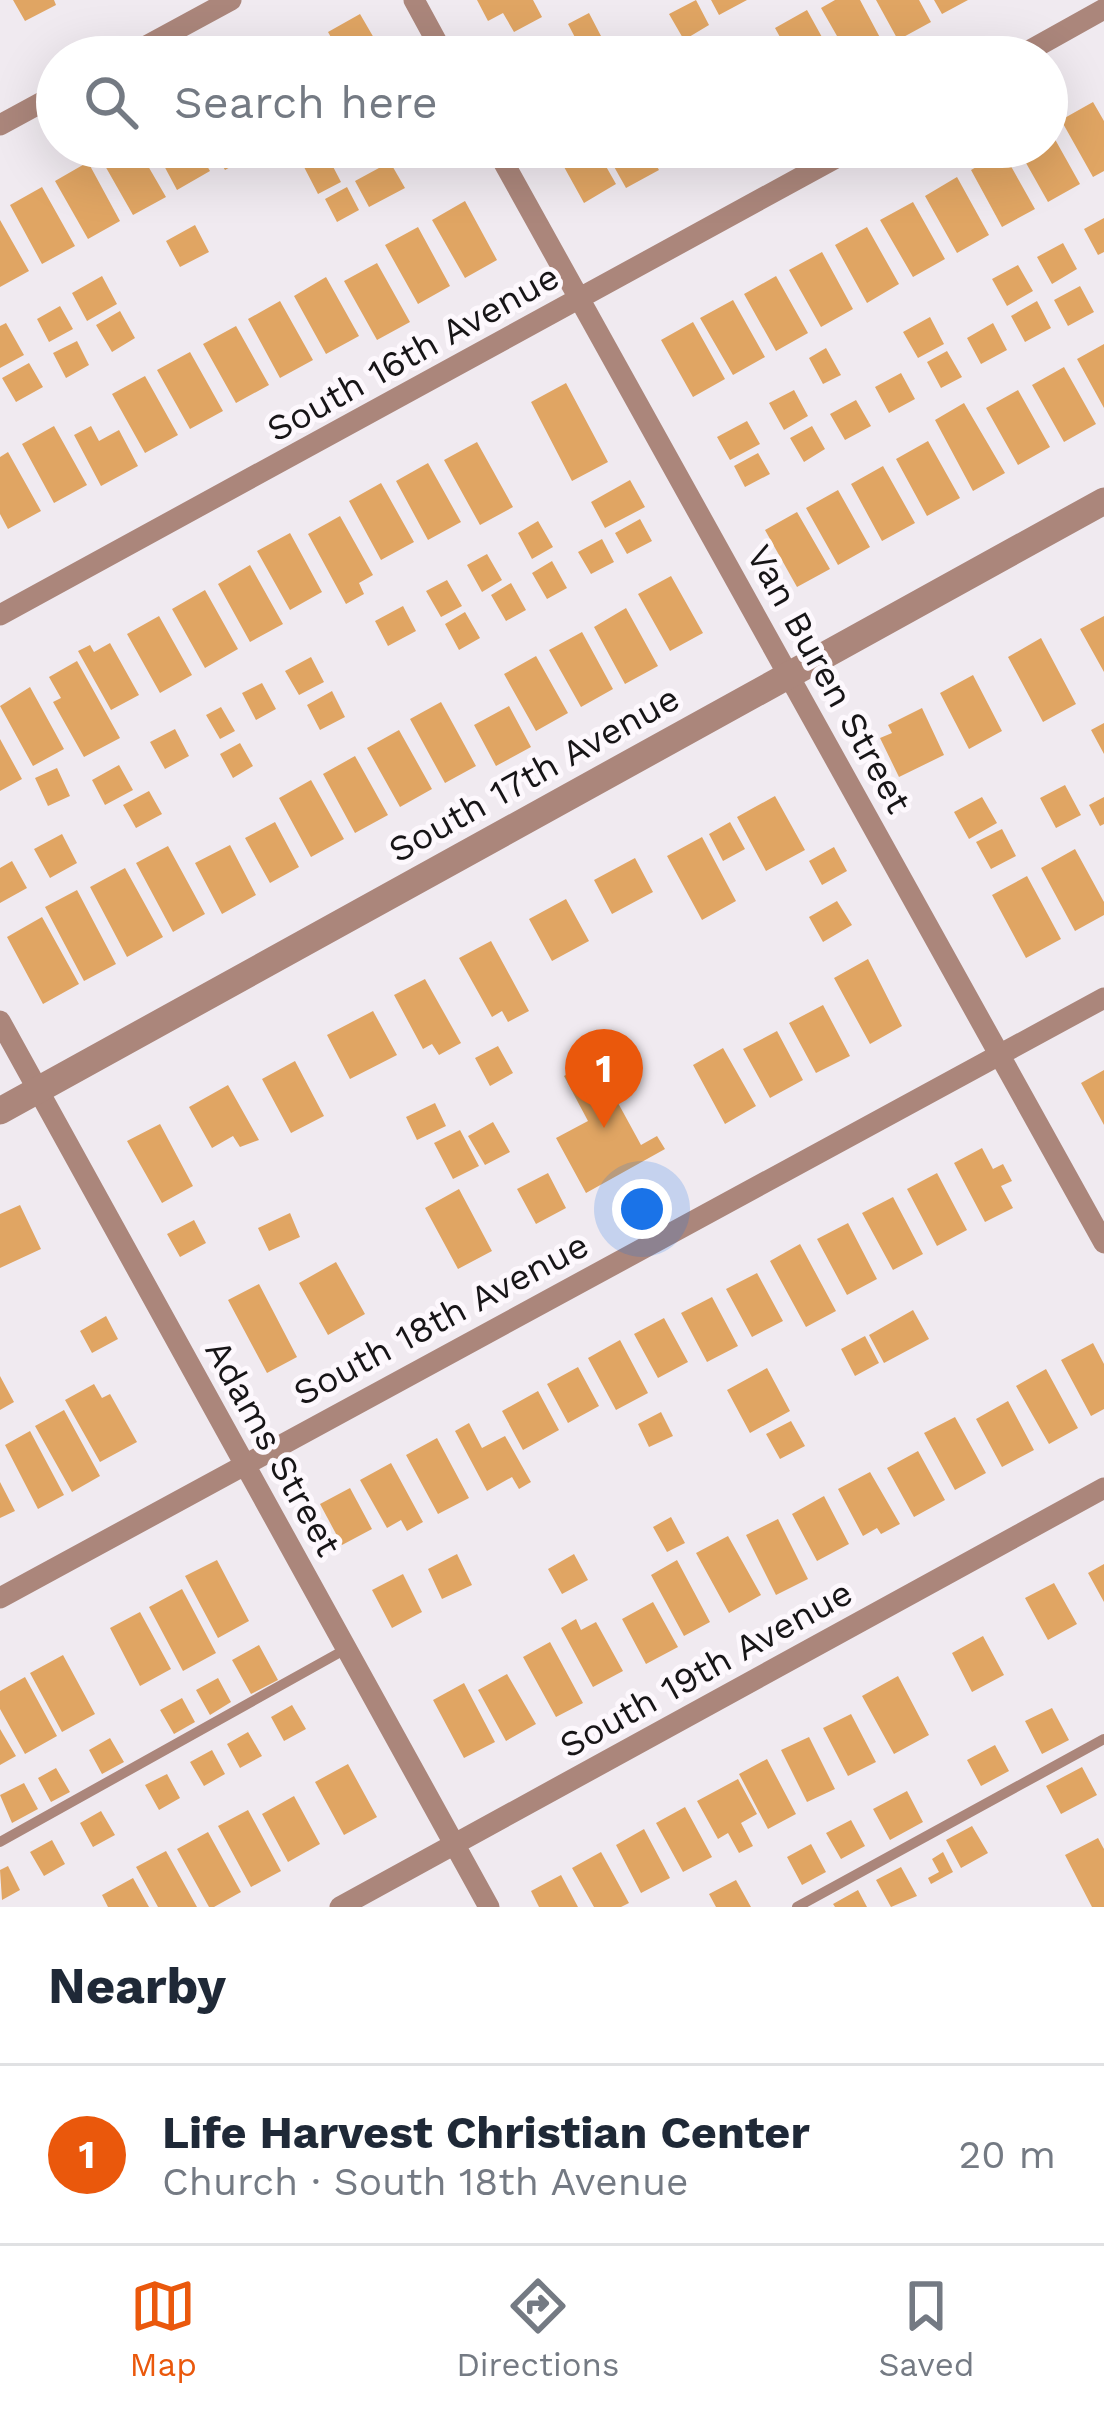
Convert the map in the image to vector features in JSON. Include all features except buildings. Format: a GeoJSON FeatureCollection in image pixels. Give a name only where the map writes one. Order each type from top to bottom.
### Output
{"type":"FeatureCollection","features":[{"type":"Feature","properties":{"kind":"street"},"geometry":{"type":"LineString","coordinates":[[165,36],[231,0]]}},
{"type":"Feature","properties":{"kind":"street"},"geometry":{"type":"LineString","coordinates":[[414,0],[434,36]]}},
{"type":"Feature","properties":{"kind":"street"},"geometry":{"type":"LineString","coordinates":[[1056,36],[1104,9]]}},
{"type":"Feature","properties":{"kind":"street"},"geometry":{"type":"LineString","coordinates":[[0,125],[36,105]]}},
{"type":"Feature","properties":{"kind":"street","name":"Van Buren Street"},"geometry":{"type":"LineString","coordinates":[[506,168],[1104,1244]]}},
{"type":"Feature","properties":{"kind":"street","name":"South 16th Avenue"},"geometry":{"type":"LineString","coordinates":[[0,615],[818,168]]}},
{"type":"Feature","properties":{"kind":"street","name":"South 17th Avenue"},"geometry":{"type":"LineString","coordinates":[[0,1111],[1104,501]]}},
{"type":"Feature","properties":{"kind":"street","name":"South 18th Avenue"},"geometry":{"type":"LineString","coordinates":[[0,1598],[1104,998]]}},
{"type":"Feature","properties":{"kind":"street","name":"Adams Street"},"geometry":{"type":"LineString","coordinates":[[0,1022],[489,1907]]}},
{"type":"Feature","properties":{"kind":"street","name":"South 19th Avenue"},"geometry":{"type":"LineString","coordinates":[[340,1907],[1104,1488]]}},
{"type":"Feature","properties":{"kind":"lane"},"geometry":{"type":"LineString","coordinates":[[0,1842],[346,1649]]}},
{"type":"Feature","properties":{"kind":"lane"},"geometry":{"type":"LineString","coordinates":[[797,1907],[1104,1738]]}},
{"type":"Feature","properties":{"kind":"place","name":"Life Harvest Christian Center"},"geometry":{"type":"Point","coordinates":[604,1128]}}]}
